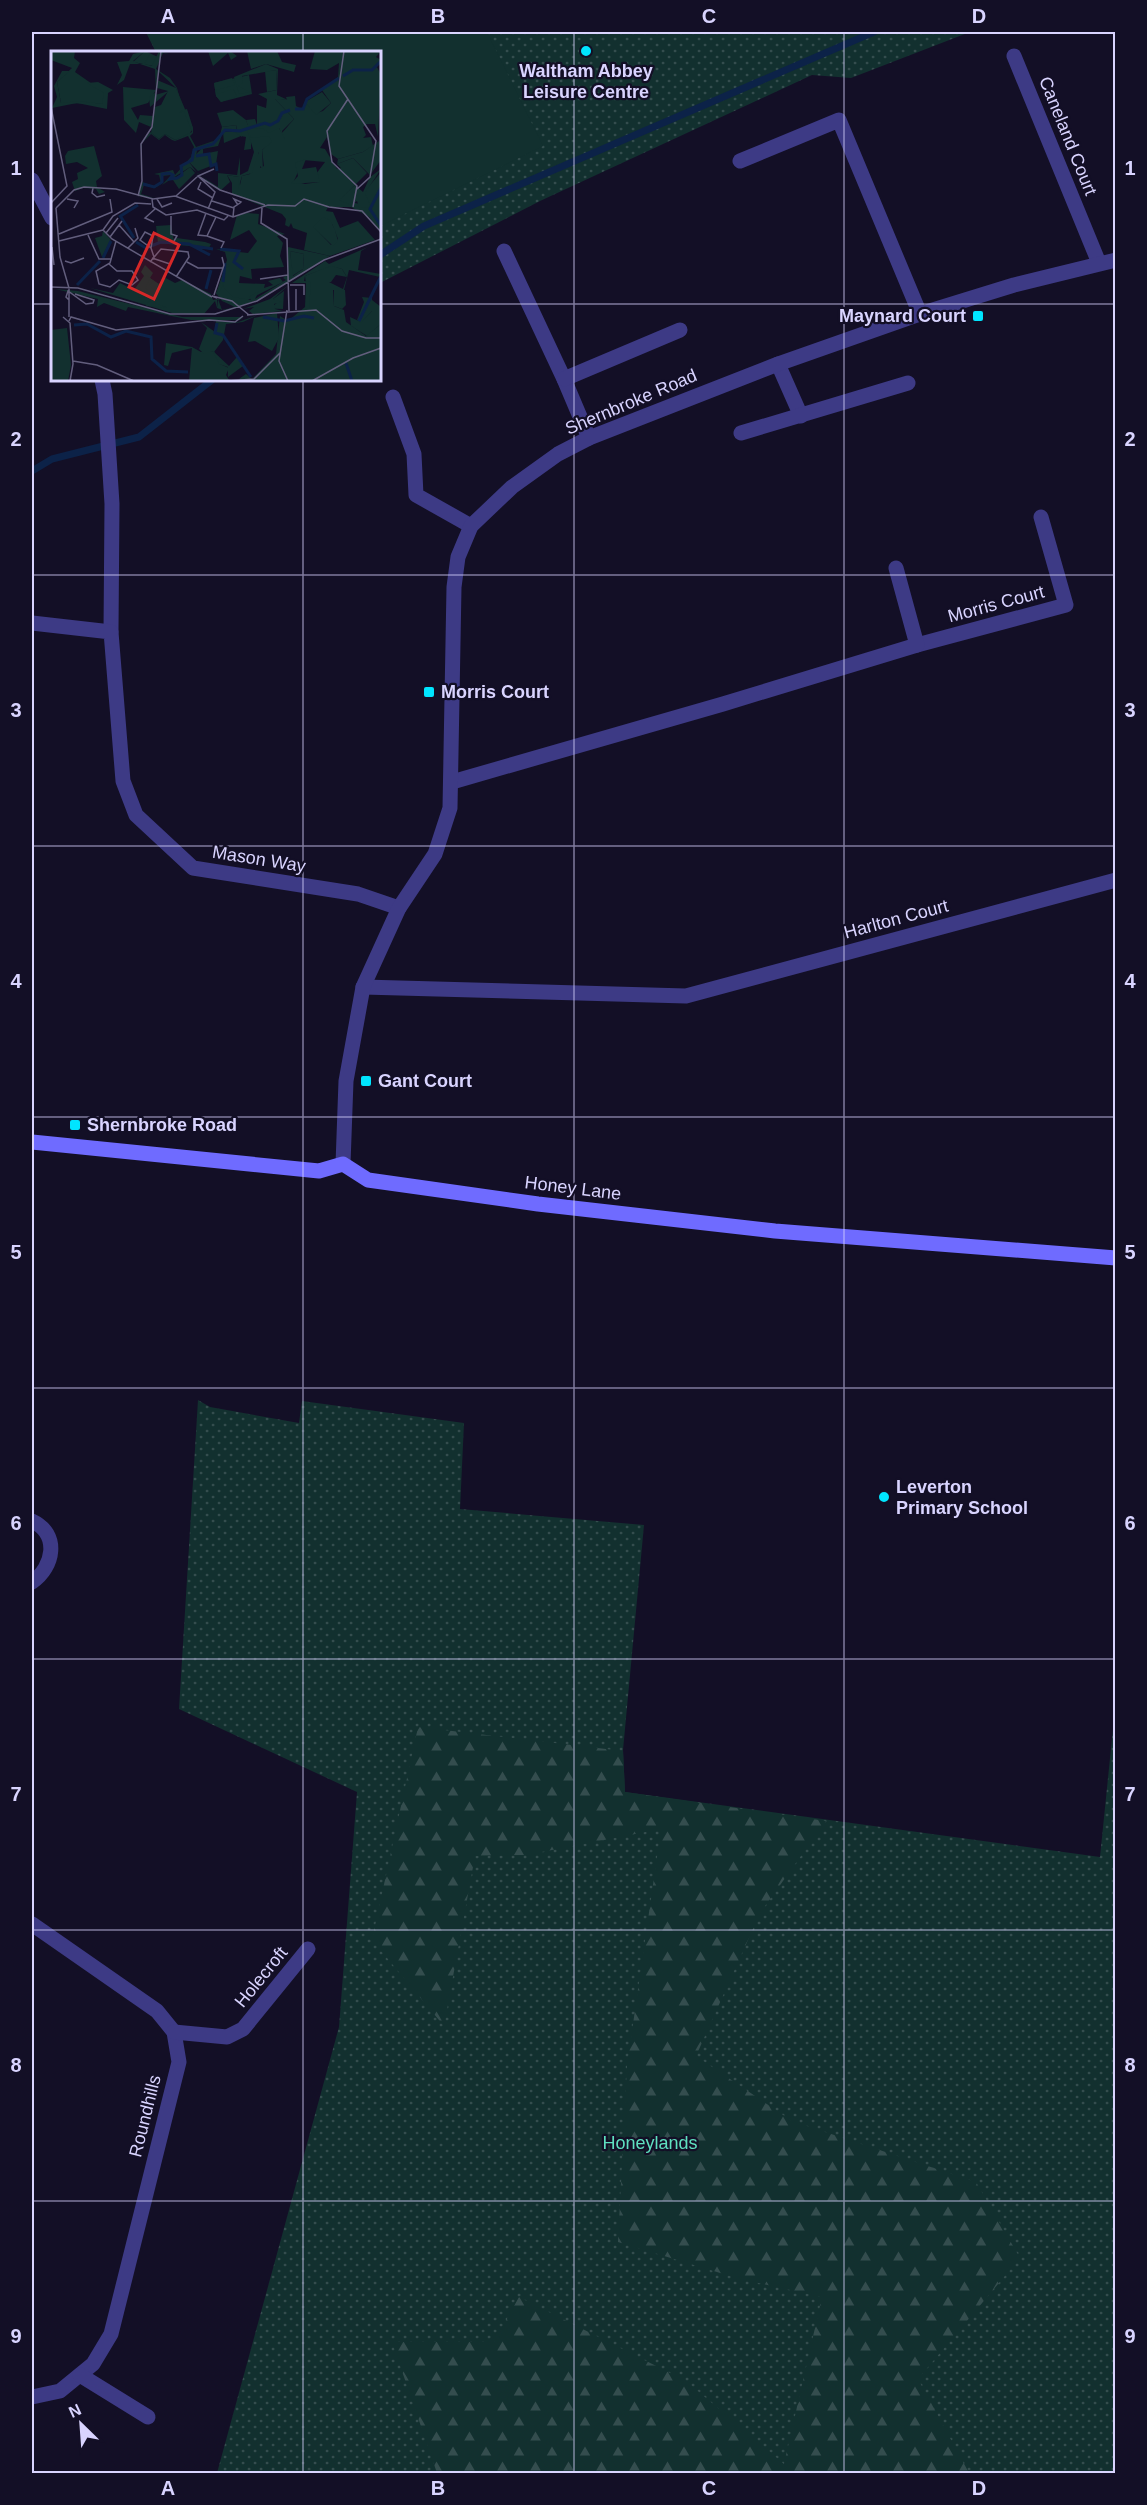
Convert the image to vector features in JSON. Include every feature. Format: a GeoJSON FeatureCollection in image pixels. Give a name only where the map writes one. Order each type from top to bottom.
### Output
{"type":"FeatureCollection","features":[{"type":"Feature","properties":{"kind":"street","name":"Caneland Court"},"geometry":{"type":"LineString","coordinates":[[1014,56],[1099,263]]}},
{"type":"Feature","properties":{"kind":"street"},"geometry":{"type":"LineString","coordinates":[[740,161],[840,120],[920,314]]}},
{"type":"Feature","properties":{"kind":"street"},"geometry":{"type":"LineString","coordinates":[[32,180],[51,216]]}},
{"type":"Feature","properties":{"kind":"street"},"geometry":{"type":"LineString","coordinates":[[504,251],[589,438]]}},
{"type":"Feature","properties":{"kind":"street","name":"Shernbroke Road"},"geometry":{"type":"LineString","coordinates":[[343,1164],[346,1081],[363,987],[399,909],[435,854],[450,808],[454,587],[458,557],[471,526],[512,487],[558,454],[589,438],[778,364],[920,314],[996,291],[1116,260]]}},
{"type":"Feature","properties":{"kind":"street"},"geometry":{"type":"LineString","coordinates":[[564,379],[680,330]]}},
{"type":"Feature","properties":{"kind":"street"},"geometry":{"type":"LineString","coordinates":[[778,364],[801,416]]}},
{"type":"Feature","properties":{"kind":"street","name":"Mason Way"},"geometry":{"type":"LineString","coordinates":[[102,381],[112,504],[111,632],[123,781],[136,815],[193,868],[358,894],[399,909]]}},
{"type":"Feature","properties":{"kind":"street"},"geometry":{"type":"LineString","coordinates":[[741,433],[908,383]]}},
{"type":"Feature","properties":{"kind":"street"},"geometry":{"type":"LineString","coordinates":[[393,397],[414,454],[416,495],[471,526]]}},
{"type":"Feature","properties":{"kind":"street","name":"Morris Court"},"geometry":{"type":"LineString","coordinates":[[452,782],[917,645],[1066,605],[1041,517]]}},
{"type":"Feature","properties":{"kind":"street"},"geometry":{"type":"LineString","coordinates":[[896,568],[917,645]]}},
{"type":"Feature","properties":{"kind":"street"},"geometry":{"type":"LineString","coordinates":[[32,623],[111,632]]}},
{"type":"Feature","properties":{"kind":"street","name":"Harlton Court"},"geometry":{"type":"LineString","coordinates":[[363,987],[686,996],[1116,880]]}},
{"type":"Feature","properties":{"kind":"street"},"geometry":{"type":"LineString","coordinates":[[32,1142],[319,1171],[343,1164]]}},
{"type":"Feature","properties":{"kind":"street","name":"Honey Lane"},"geometry":{"type":"LineString","coordinates":[[343,1164],[368,1180],[538,1204],[775,1231],[1116,1258]]}},
{"type":"Feature","properties":{"kind":"street"},"geometry":{"type":"LineString","coordinates":[[32,1521],[43,1529],[49,1539],[51,1555],[48,1566],[41,1576],[32,1582]]}},
{"type":"Feature","properties":{"kind":"street","name":"Roundhills"},"geometry":{"type":"LineString","coordinates":[[32,1924],[158,2011],[174,2032],[179,2062],[111,2334],[93,2364],[60,2391],[32,2397]]}},
{"type":"Feature","properties":{"kind":"street","name":"Holecroft"},"geometry":{"type":"LineString","coordinates":[[174,2032],[227,2037],[243,2030],[308,1949]]}},
{"type":"Feature","properties":{"kind":"street"},"geometry":{"type":"LineString","coordinates":[[80,2375],[148,2417]]}},
{"type":"Feature","properties":{"kind":"green space"},"geometry":{"type":"Polygon","coordinates":[[[146,32],[970,32],[851,78],[812,75],[540,201],[381,282],[381,51],[156,51],[146,32]]]}},
{"type":"Feature","properties":{"kind":"green space"},"geometry":{"type":"Polygon","coordinates":[[[146,32],[487,32],[543,146],[381,226],[381,51],[156,51],[146,32]]]}},
{"type":"Feature","properties":{"kind":"green space","name":"Honeylands"},"geometry":{"type":"Polygon","coordinates":[[[198,1400],[210,1407],[299,1423],[302,1401],[464,1423],[460,1509],[644,1525],[623,1750],[625,1792],[1100,1857],[1115,1709],[1115,2473],[217,2473],[339,2027],[357,1792],[179,1709],[198,1400]]]}},
{"type":"Feature","properties":{"kind":"green space"},"geometry":{"type":"Polygon","coordinates":[[[418,1727],[623,1751],[625,1792],[826,1821],[760,1913],[696,2056],[792,2121],[976,2182],[1020,2258],[918,2379],[969,2473],[437,2473],[392,2342],[494,2342],[519,2297],[686,2381],[784,2464],[822,2297],[740,2279],[618,2242],[627,2066],[661,1829],[526,1855],[475,1856],[444,2026],[372,1940],[418,1727]]]}},
{"type":"Feature","properties":{"kind":"waterway"},"geometry":{"type":"LineString","coordinates":[[381,254],[424,226],[874,32]]}},
{"type":"Feature","properties":{"kind":"waterway"},"geometry":{"type":"LineString","coordinates":[[32,471],[52,459],[139,437],[211,381]]}},
{"type":"Feature","properties":{"kind":"place","name":"Waltham Abbey Leisure Centre"},"geometry":{"type":"Point","coordinates":[586,51]}},
{"type":"Feature","properties":{"kind":"place","name":"Maynard Court"},"geometry":{"type":"Point","coordinates":[978,316]}},
{"type":"Feature","properties":{"kind":"place","name":"Morris Court"},"geometry":{"type":"Point","coordinates":[429,692]}},
{"type":"Feature","properties":{"kind":"place","name":"Gant Court"},"geometry":{"type":"Point","coordinates":[366,1081]}},
{"type":"Feature","properties":{"kind":"place","name":"Shernbroke Road"},"geometry":{"type":"Point","coordinates":[75,1125]}},
{"type":"Feature","properties":{"kind":"place","name":"Leverton Primary School"},"geometry":{"type":"Point","coordinates":[884,1497]}}]}
